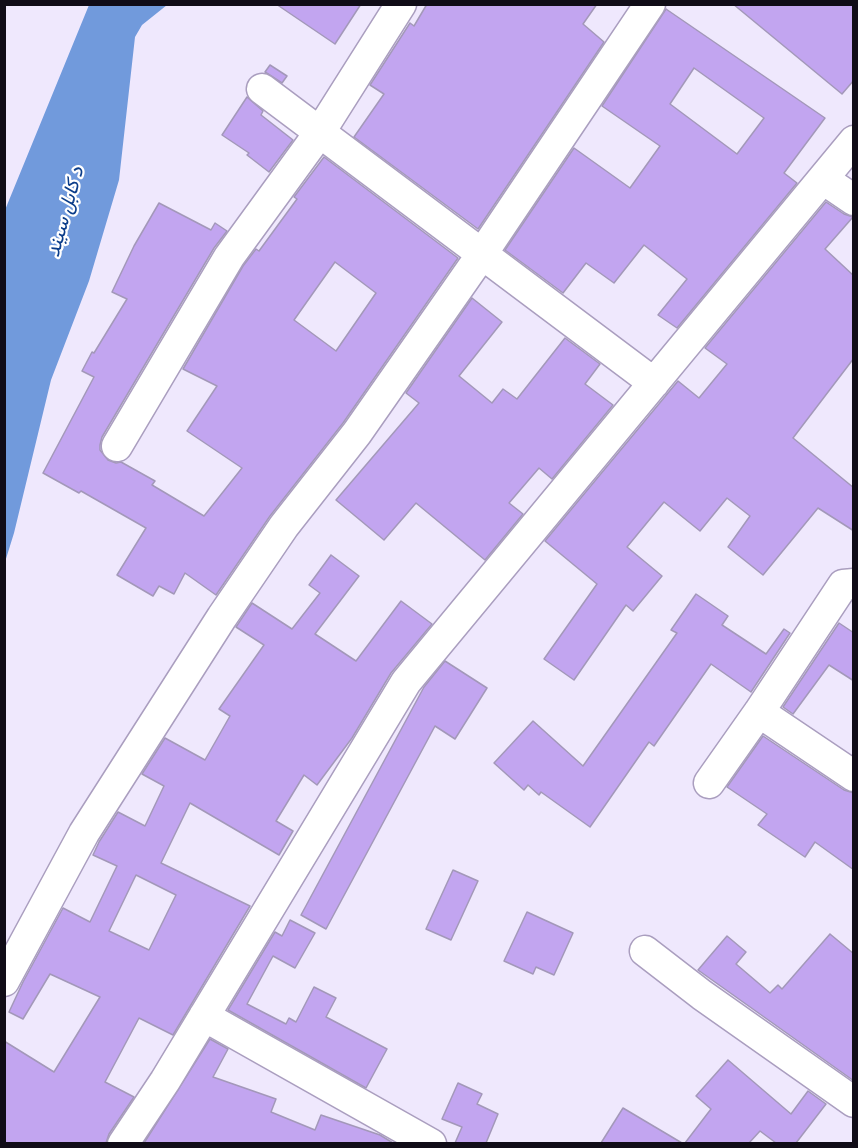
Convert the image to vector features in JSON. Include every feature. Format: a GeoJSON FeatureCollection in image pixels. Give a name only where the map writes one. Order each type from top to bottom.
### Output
{"type":"FeatureCollection","features":[{"type":"Feature","properties":{"kind":"street"},"geometry":{"type":"LineString","coordinates":[[117,446],[229,257],[320,132],[400,4]]}},
{"type":"Feature","properties":{"kind":"street"},"geometry":{"type":"LineString","coordinates":[[4,981],[84,833],[222,617],[284,526],[357,433],[482,254],[650,4]]}},
{"type":"Feature","properties":{"kind":"street"},"geometry":{"type":"LineString","coordinates":[[262,89],[654,383]]}},
{"type":"Feature","properties":{"kind":"street"},"geometry":{"type":"LineString","coordinates":[[123,1143],[165,1081],[406,682],[854,141]]}},
{"type":"Feature","properties":{"kind":"street"},"geometry":{"type":"LineString","coordinates":[[824,178],[854,200]]}},
{"type":"Feature","properties":{"kind":"street"},"geometry":{"type":"LineString","coordinates":[[709,783],[843,585],[854,584]]}},
{"type":"Feature","properties":{"kind":"street"},"geometry":{"type":"LineString","coordinates":[[759,712],[854,776]]}},
{"type":"Feature","properties":{"kind":"street"},"geometry":{"type":"LineString","coordinates":[[645,951],[702,995],[854,1102]]}},
{"type":"Feature","properties":{"kind":"street"},"geometry":{"type":"LineString","coordinates":[[204,1016],[431,1143]]}},
{"type":"Feature","properties":{"kind":"water","name":"د کابل سيند"},"geometry":{"type":"Polygon","coordinates":[[[89,5],[167,5],[142,25],[135,37],[119,180],[89,281],[51,380],[5,562],[5,210],[89,5]]]}},
{"type":"Feature","properties":{"kind":"building"},"geometry":{"type":"Polygon","coordinates":[[[276,4],[361,4],[335,44],[276,4]]]}},
{"type":"Feature","properties":{"kind":"building"},"geometry":{"type":"Polygon","coordinates":[[[427,4],[597,4],[583,24],[604,42],[478,229],[354,137],[384,94],[370,85],[410,23],[414,26],[427,4]]]}},
{"type":"Feature","properties":{"kind":"building"},"geometry":{"type":"Polygon","coordinates":[[[733,4],[854,4],[854,80],[842,94],[733,4]]]}},
{"type":"Feature","properties":{"kind":"building"},"geometry":{"type":"Polygon","coordinates":[[[666,9],[825,118],[784,173],[797,183],[677,328],[658,315],[687,279],[644,245],[614,283],[586,263],[563,293],[505,250],[574,148],[630,188],[660,146],[602,106],[666,9]],[[694,68],[670,104],[737,154],[764,118],[694,68]]]}},
{"type":"Feature","properties":{"kind":"building"},"geometry":{"type":"Polygon","coordinates":[[[270,65],[287,76],[282,83],[265,72],[270,65]]]}},
{"type":"Feature","properties":{"kind":"building"},"geometry":{"type":"Polygon","coordinates":[[[247,97],[263,111],[261,115],[293,140],[269,172],[247,155],[249,153],[222,135],[247,97]]]}},
{"type":"Feature","properties":{"kind":"building"},"geometry":{"type":"Polygon","coordinates":[[[324,157],[458,258],[343,423],[270,516],[216,595],[185,573],[174,594],[159,586],[153,596],[117,575],[146,528],[81,491],[79,493],[43,473],[94,377],[82,371],[127,299],[112,292],[134,246],[159,203],[211,230],[215,223],[227,231],[214,248],[102,437],[100,450],[108,460],[121,462],[155,481],[152,485],[204,516],[242,468],[187,431],[217,386],[183,369],[243,266],[256,249],[259,251],[297,199],[294,197],[324,157]],[[335,262],[294,320],[336,351],[376,293],[335,262]]]}},
{"type":"Feature","properties":{"kind":"building"},"geometry":{"type":"Polygon","coordinates":[[[826,202],[853,217],[825,249],[854,276],[854,358],[793,438],[854,488],[854,531],[818,508],[763,575],[728,547],[750,516],[727,498],[700,531],[664,502],[627,547],[662,576],[633,611],[626,605],[574,680],[544,659],[597,584],[545,541],[678,381],[699,398],[727,364],[705,348],[826,202]]]}},
{"type":"Feature","properties":{"kind":"building"},"geometry":{"type":"Polygon","coordinates":[[[472,298],[502,322],[459,376],[492,403],[503,389],[517,399],[565,338],[600,364],[585,384],[613,405],[552,479],[539,468],[509,503],[523,514],[485,560],[416,503],[384,540],[336,500],[419,403],[406,393],[472,298]]]}},
{"type":"Feature","properties":{"kind":"building"},"geometry":{"type":"Polygon","coordinates":[[[331,555],[359,576],[315,634],[356,661],[401,601],[432,624],[391,673],[352,738],[317,785],[304,775],[276,821],[293,831],[279,855],[190,803],[161,863],[250,906],[173,1035],[139,1018],[105,1082],[134,1097],[109,1134],[106,1143],[4,1143],[4,1041],[54,1072],[100,997],[50,974],[23,1019],[9,1012],[63,908],[90,922],[117,866],[93,855],[99,842],[118,812],[145,826],[164,786],[142,774],[165,738],[205,760],[230,716],[219,709],[264,645],[236,627],[252,603],[292,629],[320,593],[309,585],[331,555]],[[136,875],[109,931],[149,950],[176,895],[136,875]]]}},
{"type":"Feature","properties":{"kind":"building"},"geometry":{"type":"Polygon","coordinates":[[[696,594],[728,616],[722,625],[766,654],[784,629],[790,633],[751,692],[711,664],[654,746],[649,742],[590,827],[541,792],[539,795],[528,785],[524,790],[494,763],[533,721],[583,766],[677,633],[671,630],[696,594]]]}},
{"type":"Feature","properties":{"kind":"building"},"geometry":{"type":"Polygon","coordinates":[[[839,623],[854,633],[854,681],[829,665],[793,714],[783,707],[839,623]]]}},
{"type":"Feature","properties":{"kind":"building"},"geometry":{"type":"Polygon","coordinates":[[[445,661],[487,688],[455,739],[435,726],[326,929],[301,915],[424,687],[445,661]]]}},
{"type":"Feature","properties":{"kind":"building"},"geometry":{"type":"Polygon","coordinates":[[[763,736],[844,790],[854,793],[854,870],[815,842],[805,857],[758,825],[767,814],[727,787],[763,736]]]}},
{"type":"Feature","properties":{"kind":"building"},"geometry":{"type":"Polygon","coordinates":[[[453,870],[478,881],[451,940],[426,929],[453,870]]]}},
{"type":"Feature","properties":{"kind":"building"},"geometry":{"type":"Polygon","coordinates":[[[527,912],[573,933],[554,975],[536,967],[533,974],[504,961],[527,912]]]}},
{"type":"Feature","properties":{"kind":"building"},"geometry":{"type":"Polygon","coordinates":[[[290,920],[315,933],[295,968],[273,956],[247,1004],[286,1024],[289,1018],[296,1022],[314,987],[336,998],[326,1017],[387,1049],[366,1088],[228,1010],[275,932],[282,936],[290,920]]]}},
{"type":"Feature","properties":{"kind":"building"},"geometry":{"type":"Polygon","coordinates":[[[830,934],[854,954],[854,1081],[698,970],[727,936],[746,952],[736,964],[770,993],[778,985],[782,989],[830,934]]]}},
{"type":"Feature","properties":{"kind":"building"},"geometry":{"type":"Polygon","coordinates":[[[210,1039],[228,1049],[213,1077],[276,1099],[271,1112],[315,1130],[321,1115],[380,1135],[393,1143],[144,1143],[210,1039]]]}},
{"type":"Feature","properties":{"kind":"building"},"geometry":{"type":"Polygon","coordinates":[[[728,1060],[791,1114],[808,1091],[826,1104],[796,1143],[776,1143],[760,1131],[749,1143],[685,1143],[711,1109],[696,1096],[728,1060]]]}},
{"type":"Feature","properties":{"kind":"building"},"geometry":{"type":"Polygon","coordinates":[[[458,1083],[482,1094],[477,1104],[498,1114],[486,1143],[455,1143],[462,1127],[442,1119],[458,1083]]]}},
{"type":"Feature","properties":{"kind":"building"},"geometry":{"type":"Polygon","coordinates":[[[623,1108],[682,1143],[601,1143],[623,1108]]]}}]}
